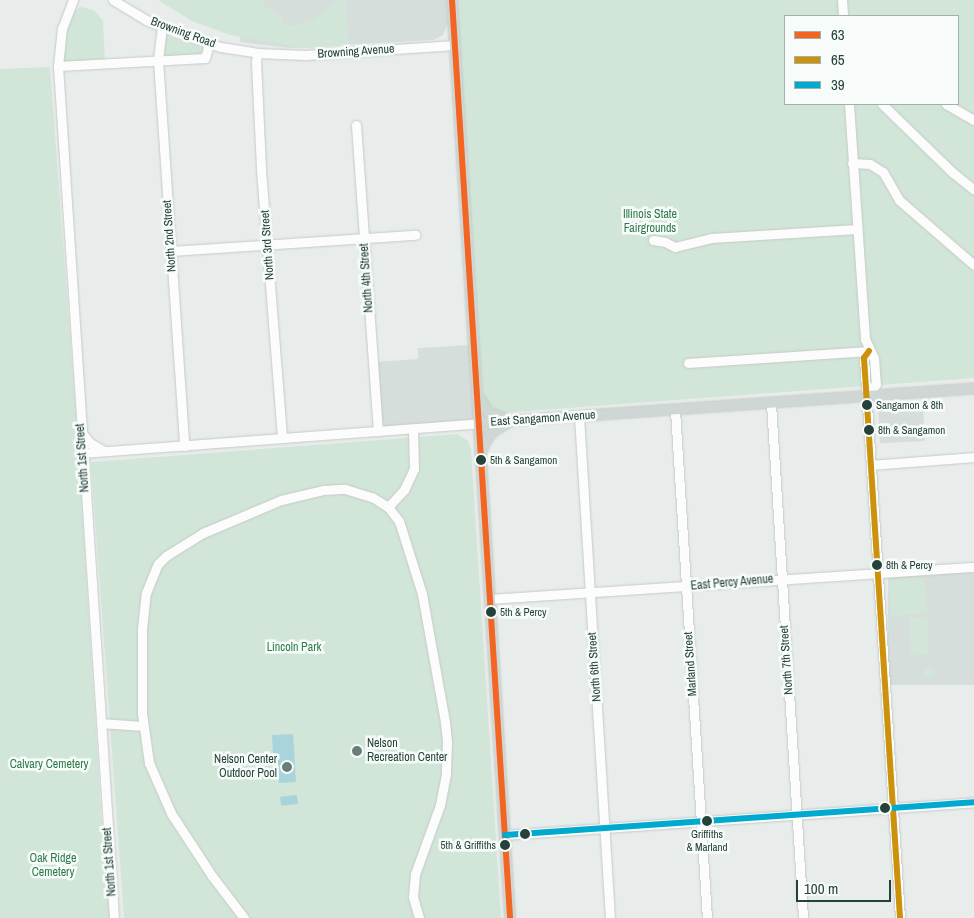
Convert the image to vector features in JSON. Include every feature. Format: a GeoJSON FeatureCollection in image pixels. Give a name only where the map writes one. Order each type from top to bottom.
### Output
{"type":"FeatureCollection","features":[{"type":"Feature","properties":{"kind":"main road"},"geometry":{"type":"LineString","coordinates":[[452,0],[510,918]]}},
{"type":"Feature","properties":{"kind":"main road","name":"East Sangamon Avenue"},"geometry":{"type":"LineString","coordinates":[[479,423],[974,388]]}},
{"type":"Feature","properties":{"kind":"main road"},"geometry":{"type":"LineString","coordinates":[[477,393],[489,414],[512,420]]}},
{"type":"Feature","properties":{"kind":"main road"},"geometry":{"type":"LineString","coordinates":[[481,453],[489,436],[512,420]]}},
{"type":"Feature","properties":{"kind":"street","name":"North 1st Street"},"geometry":{"type":"LineString","coordinates":[[73,0],[62,28],[58,66],[114,918]]}},
{"type":"Feature","properties":{"kind":"street","name":"Browning Road"},"geometry":{"type":"LineString","coordinates":[[113,0],[162,27],[209,44],[257,53]]}},
{"type":"Feature","properties":{"kind":"street"},"geometry":{"type":"LineString","coordinates":[[842,0],[843,15]]}},
{"type":"Feature","properties":{"kind":"street","name":"North 2nd Street"},"geometry":{"type":"LineString","coordinates":[[162,27],[158,60],[184,446]]}},
{"type":"Feature","properties":{"kind":"street"},"geometry":{"type":"LineString","coordinates":[[58,66],[205,58],[209,44]]}},
{"type":"Feature","properties":{"kind":"street","name":"Browning Avenue"},"geometry":{"type":"LineString","coordinates":[[257,53],[312,54],[455,45]]}},
{"type":"Feature","properties":{"kind":"street","name":"North 3rd Street"},"geometry":{"type":"LineString","coordinates":[[257,53],[261,170],[282,438]]}},
{"type":"Feature","properties":{"kind":"street"},"geometry":{"type":"LineString","coordinates":[[849,105],[865,339],[874,358],[876,384],[868,396],[871,465],[900,918]]}},
{"type":"Feature","properties":{"kind":"street"},"geometry":{"type":"LineString","coordinates":[[883,105],[952,172],[974,190]]}},
{"type":"Feature","properties":{"kind":"street"},"geometry":{"type":"LineString","coordinates":[[948,105],[974,120]]}},
{"type":"Feature","properties":{"kind":"street","name":"North 4th Street"},"geometry":{"type":"LineString","coordinates":[[356,125],[378,431]]}},
{"type":"Feature","properties":{"kind":"street"},"geometry":{"type":"LineString","coordinates":[[852,162],[870,164],[883,172],[899,200],[974,265]]}},
{"type":"Feature","properties":{"kind":"street"},"geometry":{"type":"LineString","coordinates":[[652,240],[665,242],[675,247],[711,238],[857,229]]}},
{"type":"Feature","properties":{"kind":"street"},"geometry":{"type":"LineString","coordinates":[[171,251],[415,235]]}},
{"type":"Feature","properties":{"kind":"street"},"geometry":{"type":"LineString","coordinates":[[688,363],[869,350]]}},
{"type":"Feature","properties":{"kind":"street","name":"North 7th Street"},"geometry":{"type":"LineString","coordinates":[[771,403],[803,918]]}},
{"type":"Feature","properties":{"kind":"street","name":"Marland Street"},"geometry":{"type":"LineString","coordinates":[[675,410],[706,918]]}},
{"type":"Feature","properties":{"kind":"street","name":"North 6th Street"},"geometry":{"type":"LineString","coordinates":[[579,416],[610,918]]}},
{"type":"Feature","properties":{"kind":"street","name":"East Sangamon Avenue"},"geometry":{"type":"LineString","coordinates":[[83,453],[479,423]]}},
{"type":"Feature","properties":{"kind":"street"},"geometry":{"type":"LineString","coordinates":[[388,507],[404,490],[414,469],[413,428]]}},
{"type":"Feature","properties":{"kind":"street"},"geometry":{"type":"LineString","coordinates":[[81,432],[90,444],[105,451]]}},
{"type":"Feature","properties":{"kind":"street"},"geometry":{"type":"LineString","coordinates":[[871,465],[974,458]]}},
{"type":"Feature","properties":{"kind":"street"},"geometry":{"type":"LineString","coordinates":[[244,918],[212,876],[167,805],[149,763],[142,726],[142,629],[144,604],[152,573],[166,556],[203,534],[256,509],[281,500],[322,490],[354,490],[372,497],[388,507],[399,521],[405,536],[422,594],[448,742],[446,774],[440,805],[415,874],[413,897],[419,918]]}},
{"type":"Feature","properties":{"kind":"street","name":"East Percy Avenue"},"geometry":{"type":"LineString","coordinates":[[490,599],[974,567]]}},
{"type":"Feature","properties":{"kind":"street"},"geometry":{"type":"LineString","coordinates":[[101,723],[142,726]]}},
{"type":"Feature","properties":{"kind":"street"},"geometry":{"type":"LineString","coordinates":[[505,835],[974,802]]}},
{"type":"Feature","properties":{"kind":"shaded area"},"geometry":{"type":"Polygon","coordinates":[[[238,0],[447,0],[448,24],[443,35],[433,40],[290,48],[255,44],[240,42],[238,0]]]}},
{"type":"Feature","properties":{"kind":"shaded area"},"geometry":{"type":"Polygon","coordinates":[[[470,345],[475,419],[380,428],[375,362],[418,359],[418,348],[470,345]]]}},
{"type":"Feature","properties":{"kind":"shaded area"},"geometry":{"type":"Polygon","coordinates":[[[923,404],[925,441],[880,443],[878,406],[923,404]]]}},
{"type":"Feature","properties":{"kind":"shaded area"},"geometry":{"type":"Polygon","coordinates":[[[888,573],[974,573],[974,685],[888,685],[888,573]]]}},
{"type":"Feature","properties":{"kind":"green space"},"geometry":{"type":"Polygon","coordinates":[[[158,0],[262,0],[266,7],[280,15],[286,27],[309,22],[338,0],[346,0],[348,42],[339,46],[304,48],[230,35],[192,21],[158,0]]]}},
{"type":"Feature","properties":{"kind":"green space","name":"Illinois State Fairgrounds"},"geometry":{"type":"Polygon","coordinates":[[[457,0],[974,0],[974,378],[501,413],[492,412],[483,397],[457,0]]]}},
{"type":"Feature","properties":{"kind":"green space"},"geometry":{"type":"Polygon","coordinates":[[[80,7],[94,10],[103,21],[105,61],[62,62],[63,39],[72,12],[80,7]]]}},
{"type":"Feature","properties":{"kind":"green space"},"geometry":{"type":"Polygon","coordinates":[[[166,36],[201,47],[204,50],[201,54],[162,57],[164,38],[166,36]]]}},
{"type":"Feature","properties":{"kind":"green space","name":"Calvary Cemetery"},"geometry":{"type":"Polygon","coordinates":[[[50,67],[78,444],[101,813],[111,918],[0,918],[0,69],[50,67]]]}},
{"type":"Feature","properties":{"kind":"green space","name":"Lincoln Park"},"geometry":{"type":"Polygon","coordinates":[[[458,434],[468,441],[471,449],[501,918],[124,918],[91,462],[458,434]]]}},
{"type":"Feature","properties":{"kind":"green space"},"geometry":{"type":"Polygon","coordinates":[[[924,577],[927,613],[891,616],[888,580],[924,577]]]}},
{"type":"Feature","properties":{"kind":"green space"},"geometry":{"type":"Polygon","coordinates":[[[927,617],[929,654],[911,655],[909,618],[927,617]]]}},
{"type":"Feature","properties":{"kind":"green space"},"geometry":{"type":"Polygon","coordinates":[[[929,666],[935,672],[929,678],[923,672],[929,666]]]}},
{"type":"Feature","properties":{"kind":"water","name":"Nelson Center Outdoor Pool"},"geometry":{"type":"Polygon","coordinates":[[[293,734],[296,782],[279,783],[277,753],[273,753],[272,735],[293,734]]]}},
{"type":"Feature","properties":{"kind":"water"},"geometry":{"type":"Polygon","coordinates":[[[297,795],[298,804],[281,806],[280,797],[297,795]]]}},
{"type":"Feature","properties":{"kind":"transit line","name":"63"},"geometry":{"type":"LineString","coordinates":[[452,0],[510,918]]}},
{"type":"Feature","properties":{"kind":"transit line","name":"65"},"geometry":{"type":"LineString","coordinates":[[869,351],[864,358],[900,918]]}},
{"type":"Feature","properties":{"kind":"transit line","name":"39"},"geometry":{"type":"LineString","coordinates":[[505,835],[974,802]]}},
{"type":"Feature","properties":{"kind":"place","name":"Sangamon & 8th"},"geometry":{"type":"Point","coordinates":[867,405]}},
{"type":"Feature","properties":{"kind":"place","name":"8th & Sangamon"},"geometry":{"type":"Point","coordinates":[869,430]}},
{"type":"Feature","properties":{"kind":"place","name":"5th & Sangamon"},"geometry":{"type":"Point","coordinates":[481,460]}},
{"type":"Feature","properties":{"kind":"place","name":"8th & Percy"},"geometry":{"type":"Point","coordinates":[877,565]}},
{"type":"Feature","properties":{"kind":"place","name":"5th & Percy"},"geometry":{"type":"Point","coordinates":[491,612]}},
{"type":"Feature","properties":{"kind":"place","name":"Nelson Recreation Center"},"geometry":{"type":"Point","coordinates":[357,751]}},
{"type":"Feature","properties":{"kind":"place","name":"Nelson Center Outdoor Pool"},"geometry":{"type":"Point","coordinates":[287,767]}},
{"type":"Feature","properties":{"kind":"place","name":"Griffiths & Marland"},"geometry":{"type":"Point","coordinates":[707,821]}},
{"type":"Feature","properties":{"kind":"place","name":"5th & Griffiths"},"geometry":{"type":"Point","coordinates":[505,845]}},
{"type":"Feature","properties":{"kind":"park label","name":"Oak Ridge Cemetery"},"geometry":{"type":"Point","coordinates":[53,866]}}]}
